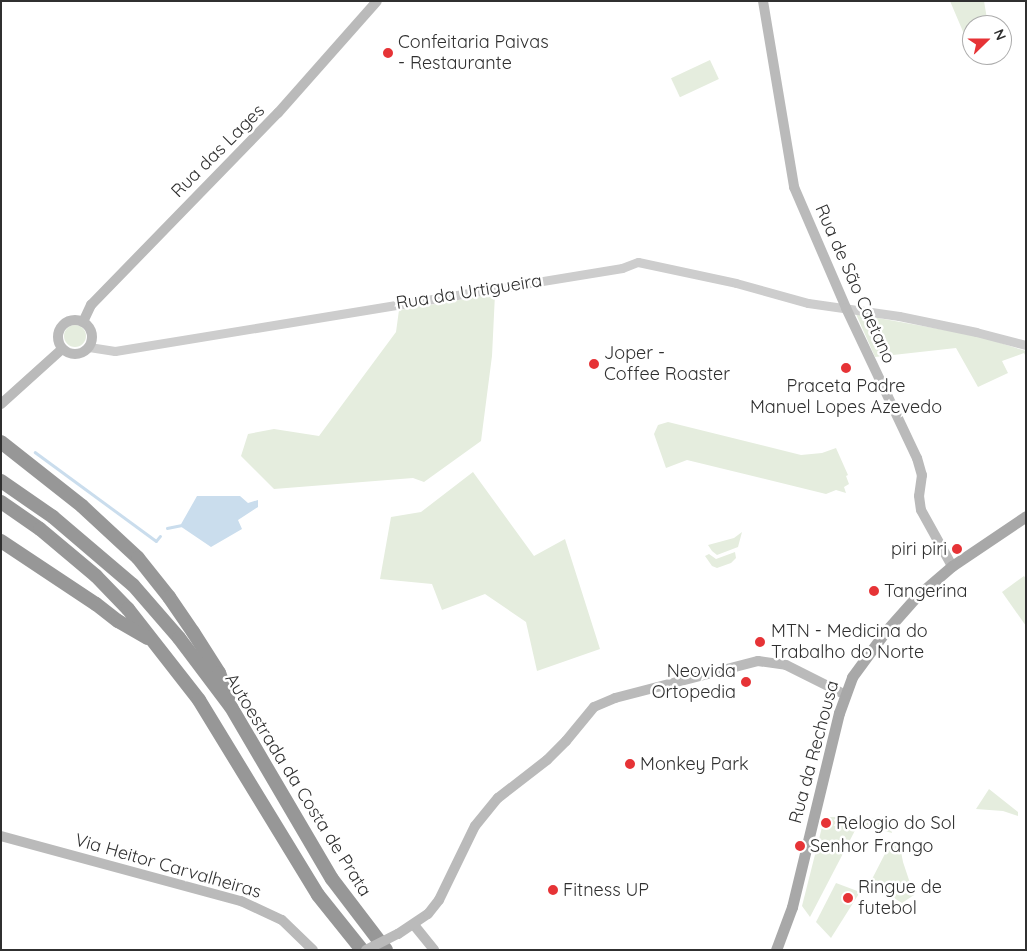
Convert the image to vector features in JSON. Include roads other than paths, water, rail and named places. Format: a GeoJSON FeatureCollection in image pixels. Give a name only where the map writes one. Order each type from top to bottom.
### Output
{"type":"FeatureCollection","features":[{"type":"Feature","properties":{"kind":"highway"},"geometry":{"type":"LineString","coordinates":[[1,442],[82,506],[138,558],[169,597],[219,673],[231,707]]}},
{"type":"Feature","properties":{"kind":"highway","name":"Autoestrada da Costa de Prata"},"geometry":{"type":"LineString","coordinates":[[1,481],[52,517],[133,585],[179,638],[231,707],[332,879],[386,950]]}},
{"type":"Feature","properties":{"kind":"highway"},"geometry":{"type":"LineString","coordinates":[[1,502],[40,529],[96,576],[128,609],[154,641],[199,700],[318,895],[362,950]]}},
{"type":"Feature","properties":{"kind":"highway"},"geometry":{"type":"LineString","coordinates":[[1,541],[96,604],[118,621],[154,641]]}},
{"type":"Feature","properties":{"kind":"main road","name":"Rua das Lages"},"geometry":{"type":"LineString","coordinates":[[83,322],[91,305],[278,113],[377,1]]}},
{"type":"Feature","properties":{"kind":"main road","name":"Rua de São Caetano"},"geometry":{"type":"LineString","coordinates":[[763,1],[794,187],[846,308],[917,458],[922,475],[919,496],[921,510],[952,566]]}},
{"type":"Feature","properties":{"kind":"main road"},"geometry":{"type":"LineString","coordinates":[[72,320],[83,322],[90,330],[92,336],[86,351],[76,355],[62,349],[58,334],[63,325],[72,320]]}},
{"type":"Feature","properties":{"kind":"main road"},"geometry":{"type":"LineString","coordinates":[[2,406],[62,349]]}},
{"type":"Feature","properties":{"kind":"main road","name":"Rua da Rechousa"},"geometry":{"type":"LineString","coordinates":[[776,950],[792,907],[844,694],[861,662],[895,619],[916,597],[952,566],[1026,516]]}},
{"type":"Feature","properties":{"kind":"main road"},"geometry":{"type":"LineString","coordinates":[[366,950],[414,925],[428,914],[439,900],[475,826],[498,798],[547,760],[566,742],[594,707],[615,698],[758,661],[786,665],[844,694]]}},
{"type":"Feature","properties":{"kind":"main road","name":"Via Heitor Carvalheiras"},"geometry":{"type":"LineString","coordinates":[[1,836],[241,901],[282,920],[313,950]]}},
{"type":"Feature","properties":{"kind":"main road"},"geometry":{"type":"LineString","coordinates":[[414,925],[434,950]]}},
{"type":"Feature","properties":{"kind":"street","name":"Rua da Urtigueira"},"geometry":{"type":"LineString","coordinates":[[89,347],[115,350],[622,268],[638,262],[736,283],[808,303],[846,308],[976,332],[1026,345]]}},
{"type":"Feature","properties":{"kind":"water"},"geometry":{"type":"Polygon","coordinates":[[[197,496],[240,496],[248,503],[258,500],[258,507],[238,520],[242,529],[211,547],[180,526],[197,496]]]}},
{"type":"Feature","properties":{"kind":"waterway"},"geometry":{"type":"LineString","coordinates":[[35,452],[156,541],[160,536]]}},
{"type":"Feature","properties":{"kind":"waterway"},"geometry":{"type":"LineString","coordinates":[[167,528],[183,525]]}},
{"type":"Feature","properties":{"kind":"place","name":"Confeitaria Paivas - Restaurante"},"geometry":{"type":"Point","coordinates":[388,53]}},
{"type":"Feature","properties":{"kind":"place","name":"Joper - Coffee Roaster"},"geometry":{"type":"Point","coordinates":[594,364]}},
{"type":"Feature","properties":{"kind":"place","name":"Praceta Padre Manuel Lopes Azevedo"},"geometry":{"type":"Point","coordinates":[846,368]}},
{"type":"Feature","properties":{"kind":"place","name":"piri piri"},"geometry":{"type":"Point","coordinates":[957,549]}},
{"type":"Feature","properties":{"kind":"place","name":"Tangerina"},"geometry":{"type":"Point","coordinates":[874,591]}},
{"type":"Feature","properties":{"kind":"place","name":"MTN - Medicina do Trabalho do Norte"},"geometry":{"type":"Point","coordinates":[760,642]}},
{"type":"Feature","properties":{"kind":"place","name":"Neovida Ortopedia"},"geometry":{"type":"Point","coordinates":[746,682]}},
{"type":"Feature","properties":{"kind":"place","name":"Monkey Park"},"geometry":{"type":"Point","coordinates":[630,764]}},
{"type":"Feature","properties":{"kind":"place","name":"Relogio do Sol"},"geometry":{"type":"Point","coordinates":[826,823]}},
{"type":"Feature","properties":{"kind":"place","name":"Senhor Frango"},"geometry":{"type":"Point","coordinates":[800,846]}},
{"type":"Feature","properties":{"kind":"place","name":"Fitness UP"},"geometry":{"type":"Point","coordinates":[553,890]}},
{"type":"Feature","properties":{"kind":"place","name":"Ringue de futebol"},"geometry":{"type":"Point","coordinates":[848,898]}}]}
